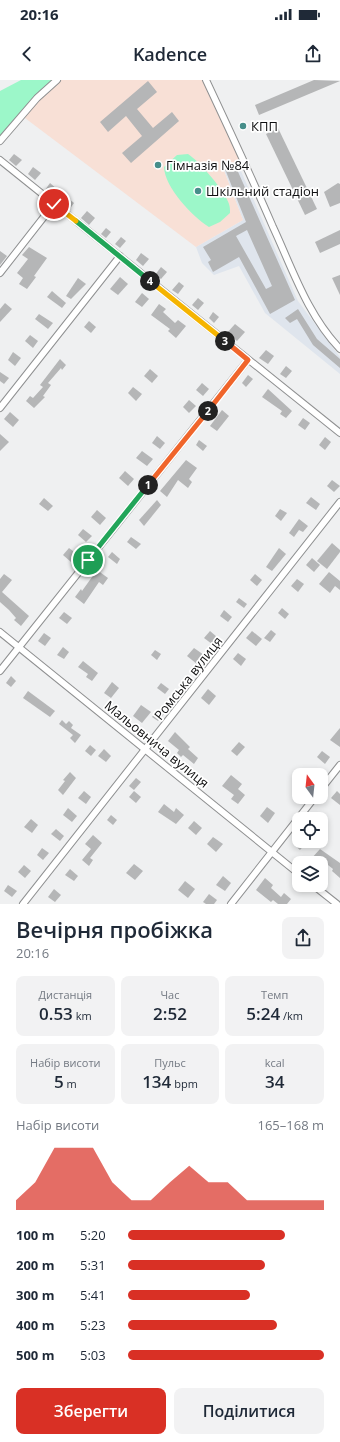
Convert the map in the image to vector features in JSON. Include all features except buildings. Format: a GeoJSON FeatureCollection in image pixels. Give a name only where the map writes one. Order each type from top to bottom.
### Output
{"type":"FeatureCollection","features":[{"type":"Feature","properties":{"kind":"street"},"geometry":{"type":"LineString","coordinates":[[0,141],[37,98],[58,80]]}},
{"type":"Feature","properties":{"kind":"street"},"geometry":{"type":"LineString","coordinates":[[206,80],[244,160],[304,296],[326,334],[340,349]]}},
{"type":"Feature","properties":{"kind":"street"},"geometry":{"type":"LineString","coordinates":[[0,160],[340,433]]}},
{"type":"Feature","properties":{"kind":"street"},"geometry":{"type":"LineString","coordinates":[[0,273],[54,204]]}},
{"type":"Feature","properties":{"kind":"street"},"geometry":{"type":"LineString","coordinates":[[0,408],[120,256]]}},
{"type":"Feature","properties":{"kind":"street"},"geometry":{"type":"LineString","coordinates":[[0,671],[248,360]]}},
{"type":"Feature","properties":{"kind":"street","name":"Ромська вулиця"},"geometry":{"type":"LineString","coordinates":[[23,904],[146,750],[340,502]]}},
{"type":"Feature","properties":{"kind":"street","name":"Мальовнича вулиця"},"geometry":{"type":"LineString","coordinates":[[0,632],[292,868]]}},
{"type":"Feature","properties":{"kind":"street"},"geometry":{"type":"LineString","coordinates":[[328,780],[340,765]]}},
{"type":"Feature","properties":{"kind":"street"},"geometry":{"type":"LineString","coordinates":[[231,904],[309,804]]}},
{"type":"Feature","properties":{"kind":"street"},"geometry":{"type":"LineString","coordinates":[[322,892],[337,904]]}},
{"type":"Feature","properties":{"kind":"shaded area","name":"Гімназія №84"},"geometry":{"type":"Polygon","coordinates":[[[57,80],[206,80],[244,160],[223,168],[243,220],[196,247],[21,115],[57,80]]]}},
{"type":"Feature","properties":{"kind":"shaded area"},"geometry":{"type":"Polygon","coordinates":[[[237,162],[298,301],[340,357],[340,374],[265,313],[239,266],[214,275],[202,263],[196,247],[243,220],[223,167],[237,162]]]}},
{"type":"Feature","properties":{"kind":"green space"},"geometry":{"type":"Polygon","coordinates":[[[21,80],[57,80],[0,141],[0,91],[21,80]]]}},
{"type":"Feature","properties":{"kind":"green space","name":"Шкільний стадіон"},"geometry":{"type":"Polygon","coordinates":[[[188,154],[193,157],[211,177],[223,192],[229,205],[230,213],[220,222],[209,227],[180,201],[169,184],[166,175],[164,167],[177,155],[188,154]]]}},
{"type":"Feature","properties":{"kind":"place","name":"КПП"},"geometry":{"type":"Point","coordinates":[243,126]}},
{"type":"Feature","properties":{"kind":"place","name":"Гімназія №84"},"geometry":{"type":"Point","coordinates":[158,165]}},
{"type":"Feature","properties":{"kind":"place","name":"Шкільний стадіон"},"geometry":{"type":"Point","coordinates":[198,191]}},
{"type":"Feature","properties":{"kind":"route"},"geometry":{"type":"LineString","coordinates":[[54,204],[248,360],[88,560]]}}]}
